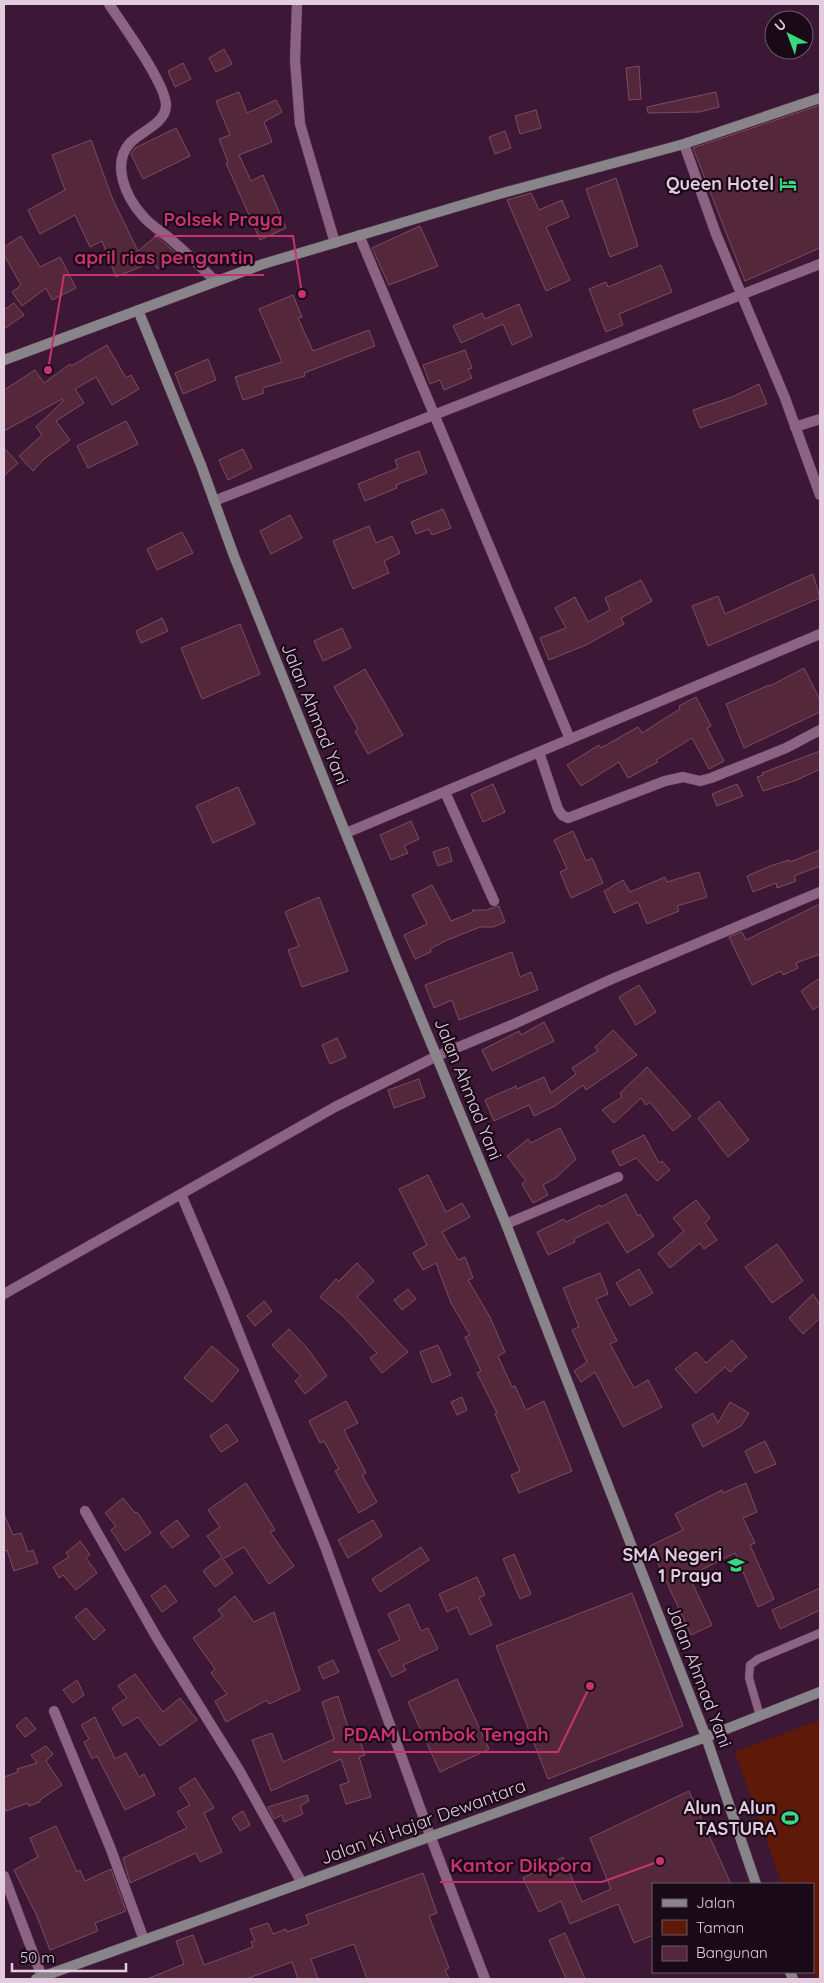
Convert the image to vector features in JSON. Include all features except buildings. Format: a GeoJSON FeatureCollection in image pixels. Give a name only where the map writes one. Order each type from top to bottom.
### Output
{"type":"FeatureCollection","features":[{"type":"Feature","properties":{"kind":"street"},"geometry":{"type":"LineString","coordinates":[[109,4],[144,58],[166,101],[165,110],[160,119],[131,141],[124,152],[121,172],[126,188],[143,217],[184,251],[215,281]]}},
{"type":"Feature","properties":{"kind":"street"},"geometry":{"type":"LineString","coordinates":[[297,4],[295,60],[300,124],[335,243]]}},
{"type":"Feature","properties":{"kind":"street"},"geometry":{"type":"LineString","coordinates":[[4,360],[263,264],[359,235],[684,144],[820,98]]}},
{"type":"Feature","properties":{"kind":"street"},"geometry":{"type":"LineString","coordinates":[[684,144],[740,296],[795,428],[820,495]]}},
{"type":"Feature","properties":{"kind":"street"},"geometry":{"type":"LineString","coordinates":[[359,235],[570,739]]}},
{"type":"Feature","properties":{"kind":"street"},"geometry":{"type":"LineString","coordinates":[[214,501],[820,264]]}},
{"type":"Feature","properties":{"kind":"street","name":"Jalan Ahmad Yani"},"geometry":{"type":"LineString","coordinates":[[138,310],[234,556],[506,1224],[658,1626],[706,1737],[756,1883]]}},
{"type":"Feature","properties":{"kind":"street"},"geometry":{"type":"LineString","coordinates":[[795,428],[820,419]]}},
{"type":"Feature","properties":{"kind":"street"},"geometry":{"type":"LineString","coordinates":[[346,833],[820,634]]}},
{"type":"Feature","properties":{"kind":"street"},"geometry":{"type":"LineString","coordinates":[[539,752],[558,809],[562,815],[568,818],[665,781],[683,777],[700,781],[711,778],[786,748],[820,730]]}},
{"type":"Feature","properties":{"kind":"street"},"geometry":{"type":"LineString","coordinates":[[445,792],[494,901]]}},
{"type":"Feature","properties":{"kind":"street"},"geometry":{"type":"LineString","coordinates":[[4,1294],[335,1107],[437,1056],[514,1024],[620,975],[820,892]]}},
{"type":"Feature","properties":{"kind":"street"},"geometry":{"type":"LineString","coordinates":[[506,1224],[618,1177]]}},
{"type":"Feature","properties":{"kind":"street"},"geometry":{"type":"LineString","coordinates":[[181,1194],[224,1293],[326,1549],[430,1838],[485,1979]]}},
{"type":"Feature","properties":{"kind":"street"},"geometry":{"type":"LineString","coordinates":[[85,1511],[157,1638],[239,1770],[302,1883]]}},
{"type":"Feature","properties":{"kind":"street","name":"Jalan Ki Hajar Dewantara"},"geometry":{"type":"LineString","coordinates":[[40,1979],[706,1737],[820,1692]]}},
{"type":"Feature","properties":{"kind":"street"},"geometry":{"type":"LineString","coordinates":[[54,1711],[110,1847],[144,1940]]}},
{"type":"Feature","properties":{"kind":"street"},"geometry":{"type":"LineString","coordinates":[[4,1876],[40,1979]]}},
{"type":"Feature","properties":{"kind":"lane"},"geometry":{"type":"LineString","coordinates":[[760,1716],[749,1678],[750,1665],[758,1659],[820,1633]]}},
{"type":"Feature","properties":{"kind":"green space","name":"Alun - Alun TASTURA"},"geometry":{"type":"Polygon","coordinates":[[[820,1720],[820,1979],[816,1979],[814,1972],[814,1883],[782,1883],[735,1752],[820,1720]]]}},
{"type":"Feature","properties":{"kind":"place","name":"Queen Hotel"},"geometry":{"type":"Point","coordinates":[788,184]}},
{"type":"Feature","properties":{"kind":"place","name":"Polsek Praya"},"geometry":{"type":"Point","coordinates":[302,294]}},
{"type":"Feature","properties":{"kind":"place","name":"april rias pengantin"},"geometry":{"type":"Point","coordinates":[48,370]}},
{"type":"Feature","properties":{"kind":"place","name":"SMA Negeri 1 Praya"},"geometry":{"type":"Point","coordinates":[736,1565]}},
{"type":"Feature","properties":{"kind":"place","name":"PDAM Lombok Tengah"},"geometry":{"type":"Point","coordinates":[590,1686]}},
{"type":"Feature","properties":{"kind":"place","name":"Alun - Alun TASTURA"},"geometry":{"type":"Point","coordinates":[790,1818]}},
{"type":"Feature","properties":{"kind":"place","name":"Kantor Dikpora"},"geometry":{"type":"Point","coordinates":[660,1861]}}]}
